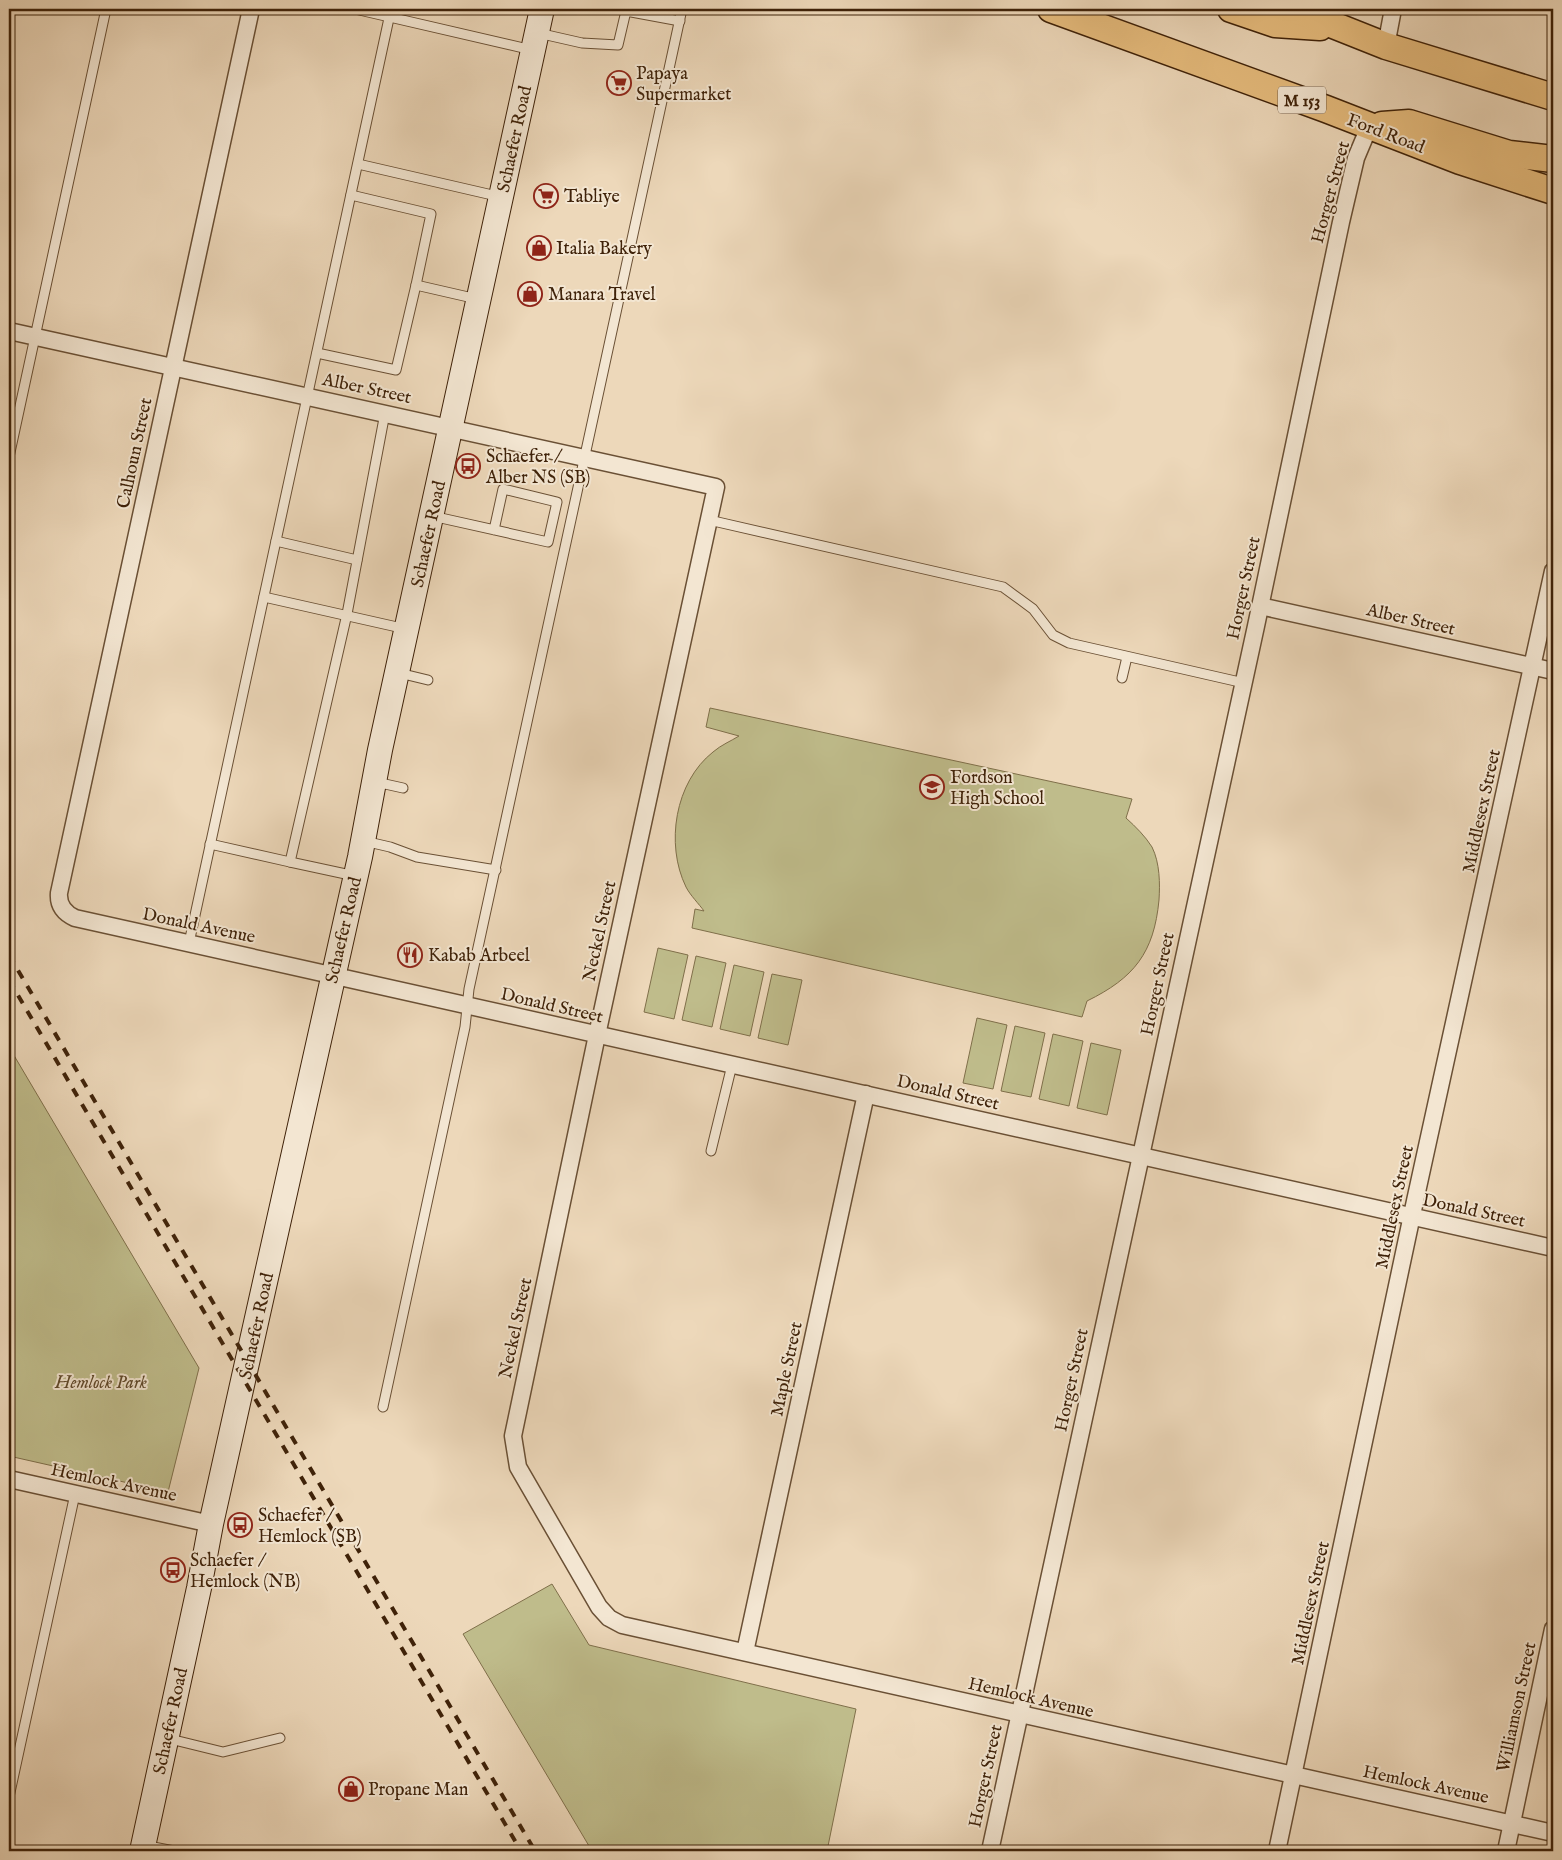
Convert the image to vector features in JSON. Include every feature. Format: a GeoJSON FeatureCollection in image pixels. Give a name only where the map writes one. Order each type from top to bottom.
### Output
{"type":"FeatureCollection","features":[{"type":"Feature","properties":{"kind":"main road","name":"Schaefer Road"},"geometry":{"type":"LineString","coordinates":[[142,1848],[211,1524],[356,876],[373,781],[542,9]]}},
{"type":"Feature","properties":{"kind":"main road","name":"Ford Road"},"geometry":{"type":"LineString","coordinates":[[1051,9],[1460,161],[1553,191]]}},
{"type":"Feature","properties":{"kind":"main road"},"geometry":{"type":"LineString","coordinates":[[1104,9],[1108,18],[1142,42]]}},
{"type":"Feature","properties":{"kind":"main road"},"geometry":{"type":"LineString","coordinates":[[1231,9],[1275,24],[1341,28]]}},
{"type":"Feature","properties":{"kind":"main road"},"geometry":{"type":"LineString","coordinates":[[1293,9],[1386,46],[1553,98]]}},
{"type":"Feature","properties":{"kind":"main road"},"geometry":{"type":"LineString","coordinates":[[1369,127],[1409,123],[1509,154],[1553,159]]}},
{"type":"Feature","properties":{"kind":"street","name":"Calhoun Street"},"geometry":{"type":"LineString","coordinates":[[61,906],[59,893],[251,9]]}},
{"type":"Feature","properties":{"kind":"street"},"geometry":{"type":"LineString","coordinates":[[1386,46],[1393,9]]}},
{"type":"Feature","properties":{"kind":"street","name":"Horger Street"},"geometry":{"type":"LineString","coordinates":[[990,1851],[1244,683],[1341,222],[1356,158],[1369,127]]}},
{"type":"Feature","properties":{"kind":"street","name":"Alber Street"},"geometry":{"type":"LineString","coordinates":[[9,331],[716,486]]}},
{"type":"Feature","properties":{"kind":"street","name":"Neckel Street"},"geometry":{"type":"LineString","coordinates":[[552,1525],[518,1467],[513,1436],[597,1035],[716,486]]}},
{"type":"Feature","properties":{"kind":"street","name":"Middlesex Street"},"geometry":{"type":"LineString","coordinates":[[1277,1851],[1412,1217],[1534,667],[1553,571]]}},
{"type":"Feature","properties":{"kind":"street","name":"Alber Street"},"geometry":{"type":"LineString","coordinates":[[1260,606],[1553,671]]}},
{"type":"Feature","properties":{"kind":"street","name":"Donald Avenue"},"geometry":{"type":"LineString","coordinates":[[61,906],[67,914],[75,918],[333,975]]}},
{"type":"Feature","properties":{"kind":"street","name":"Donald Street"},"geometry":{"type":"LineString","coordinates":[[333,975],[1553,1248]]}},
{"type":"Feature","properties":{"kind":"street","name":"Maple Street"},"geometry":{"type":"LineString","coordinates":[[745,1652],[866,1094]]}},
{"type":"Feature","properties":{"kind":"street","name":"Hemlock Avenue"},"geometry":{"type":"LineString","coordinates":[[9,1479],[211,1524]]}},
{"type":"Feature","properties":{"kind":"street","name":"Hemlock Avenue"},"geometry":{"type":"LineString","coordinates":[[552,1525],[599,1607],[614,1622],[1019,1715],[1553,1833]]}},
{"type":"Feature","properties":{"kind":"street","name":"Williamson Street"},"geometry":{"type":"LineString","coordinates":[[1506,1851],[1553,1629]]}},
{"type":"Feature","properties":{"kind":"lane"},"geometry":{"type":"LineString","coordinates":[[9,457],[106,9]]}},
{"type":"Feature","properties":{"kind":"lane"},"geometry":{"type":"LineString","coordinates":[[355,9],[391,13],[536,42],[618,45],[626,11],[680,21]]}},
{"type":"Feature","properties":{"kind":"lane"},"geometry":{"type":"LineString","coordinates":[[383,1407],[465,1027],[467,1006],[496,870],[682,9]]}},
{"type":"Feature","properties":{"kind":"lane"},"geometry":{"type":"LineString","coordinates":[[189,943],[391,13]]}},
{"type":"Feature","properties":{"kind":"lane"},"geometry":{"type":"LineString","coordinates":[[358,164],[501,197]]}},
{"type":"Feature","properties":{"kind":"lane"},"geometry":{"type":"LineString","coordinates":[[317,353],[396,370],[416,285],[431,214],[351,195]]}},
{"type":"Feature","properties":{"kind":"lane"},"geometry":{"type":"LineString","coordinates":[[416,285],[479,300]]}},
{"type":"Feature","properties":{"kind":"lane"},"geometry":{"type":"LineString","coordinates":[[290,862],[347,614],[385,413]]}},
{"type":"Feature","properties":{"kind":"lane"},"geometry":{"type":"LineString","coordinates":[[432,516],[494,530],[548,542],[557,502],[503,490],[494,530]]}},
{"type":"Feature","properties":{"kind":"lane"},"geometry":{"type":"LineString","coordinates":[[708,520],[1003,588],[1033,609],[1053,635],[1070,644],[1244,683]]}},
{"type":"Feature","properties":{"kind":"lane"},"geometry":{"type":"LineString","coordinates":[[276,541],[357,560]]}},
{"type":"Feature","properties":{"kind":"lane"},"geometry":{"type":"LineString","coordinates":[[264,597],[347,614],[406,629]]}},
{"type":"Feature","properties":{"kind":"lane"},"geometry":{"type":"LineString","coordinates":[[1122,678],[1127,657]]}},
{"type":"Feature","properties":{"kind":"lane"},"geometry":{"type":"LineString","coordinates":[[397,673],[428,680]]}},
{"type":"Feature","properties":{"kind":"lane"},"geometry":{"type":"LineString","coordinates":[[373,781],[404,788]]}},
{"type":"Feature","properties":{"kind":"lane"},"geometry":{"type":"LineString","coordinates":[[363,841],[390,847],[417,857],[496,870]]}},
{"type":"Feature","properties":{"kind":"lane"},"geometry":{"type":"LineString","coordinates":[[210,844],[356,876]]}},
{"type":"Feature","properties":{"kind":"lane"},"geometry":{"type":"LineString","coordinates":[[711,1151],[732,1065]]}},
{"type":"Feature","properties":{"kind":"lane"},"geometry":{"type":"LineString","coordinates":[[9,1797],[76,1494]]}},
{"type":"Feature","properties":{"kind":"lane"},"geometry":{"type":"LineString","coordinates":[[166,1738],[223,1752],[280,1738]]}},
{"type":"Feature","properties":{"kind":"lane"},"geometry":{"type":"LineString","coordinates":[[142,1848],[174,1851]]}},
{"type":"Feature","properties":{"kind":"green space"},"geometry":{"type":"Polygon","coordinates":[[[710,708],[1132,799],[1126,818],[1152,847],[1157,860],[1159,874],[1159,900],[1156,919],[1152,935],[1139,962],[1117,983],[1087,1001],[1082,1017],[692,928],[695,909],[704,911],[686,887],[680,870],[676,852],[675,833],[677,815],[682,797],[700,765],[716,750],[739,736],[706,727],[710,708]]]}},
{"type":"Feature","properties":{"kind":"green space"},"geometry":{"type":"Polygon","coordinates":[[[658,948],[688,955],[674,1019],[644,1012],[658,948]]]}},
{"type":"Feature","properties":{"kind":"green space"},"geometry":{"type":"Polygon","coordinates":[[[696,956],[726,963],[712,1027],[682,1020],[696,956]]]}},
{"type":"Feature","properties":{"kind":"green space"},"geometry":{"type":"Polygon","coordinates":[[[734,965],[764,972],[750,1036],[720,1029],[734,965]]]}},
{"type":"Feature","properties":{"kind":"green space"},"geometry":{"type":"Polygon","coordinates":[[[772,974],[802,980],[788,1045],[758,1038],[772,974]]]}},
{"type":"Feature","properties":{"kind":"green space"},"geometry":{"type":"Polygon","coordinates":[[[977,1018],[1007,1025],[993,1089],[963,1083],[977,1018]]]}},
{"type":"Feature","properties":{"kind":"green space"},"geometry":{"type":"Polygon","coordinates":[[[1015,1026],[1045,1033],[1031,1097],[1001,1091],[1015,1026]]]}},
{"type":"Feature","properties":{"kind":"green space"},"geometry":{"type":"Polygon","coordinates":[[[1053,1034],[1083,1041],[1069,1106],[1039,1099],[1053,1034]]]}},
{"type":"Feature","properties":{"kind":"green space"},"geometry":{"type":"Polygon","coordinates":[[[1091,1043],[1121,1050],[1107,1115],[1077,1108],[1091,1043]]]}},
{"type":"Feature","properties":{"kind":"green space","name":"Hemlock Park"},"geometry":{"type":"Polygon","coordinates":[[[9,1047],[199,1368],[168,1492],[9,1456],[9,1047]]]}},
{"type":"Feature","properties":{"kind":"green space"},"geometry":{"type":"Polygon","coordinates":[[[552,1584],[589,1645],[856,1709],[827,1851],[592,1851],[463,1634],[552,1584]]]}},
{"type":"Feature","properties":{"kind":"railway"},"geometry":{"type":"LineString","coordinates":[[9,955],[535,1851]]}},
{"type":"Feature","properties":{"kind":"railway"},"geometry":{"type":"LineString","coordinates":[[9,980],[521,1851]]}},
{"type":"Feature","properties":{"kind":"place","name":"Papaya Supermarket"},"geometry":{"type":"Point","coordinates":[619,83]}},
{"type":"Feature","properties":{"kind":"place","name":"Tabliye"},"geometry":{"type":"Point","coordinates":[546,196]}},
{"type":"Feature","properties":{"kind":"place","name":"Italia Bakery"},"geometry":{"type":"Point","coordinates":[539,248]}},
{"type":"Feature","properties":{"kind":"place","name":"Manara Travel"},"geometry":{"type":"Point","coordinates":[530,294]}},
{"type":"Feature","properties":{"kind":"place","name":"Schaefer / Alber NS (SB)"},"geometry":{"type":"Point","coordinates":[468,466]}},
{"type":"Feature","properties":{"kind":"place","name":"Fordson High School"},"geometry":{"type":"Point","coordinates":[932,787]}},
{"type":"Feature","properties":{"kind":"place","name":"Kabab Arbeel"},"geometry":{"type":"Point","coordinates":[410,955]}},
{"type":"Feature","properties":{"kind":"place","name":"Schaefer / Hemlock (SB)"},"geometry":{"type":"Point","coordinates":[240,1525]}},
{"type":"Feature","properties":{"kind":"place","name":"Schaefer / Hemlock (NB)"},"geometry":{"type":"Point","coordinates":[173,1570]}},
{"type":"Feature","properties":{"kind":"place","name":"Propane Man"},"geometry":{"type":"Point","coordinates":[351,1789]}}]}
